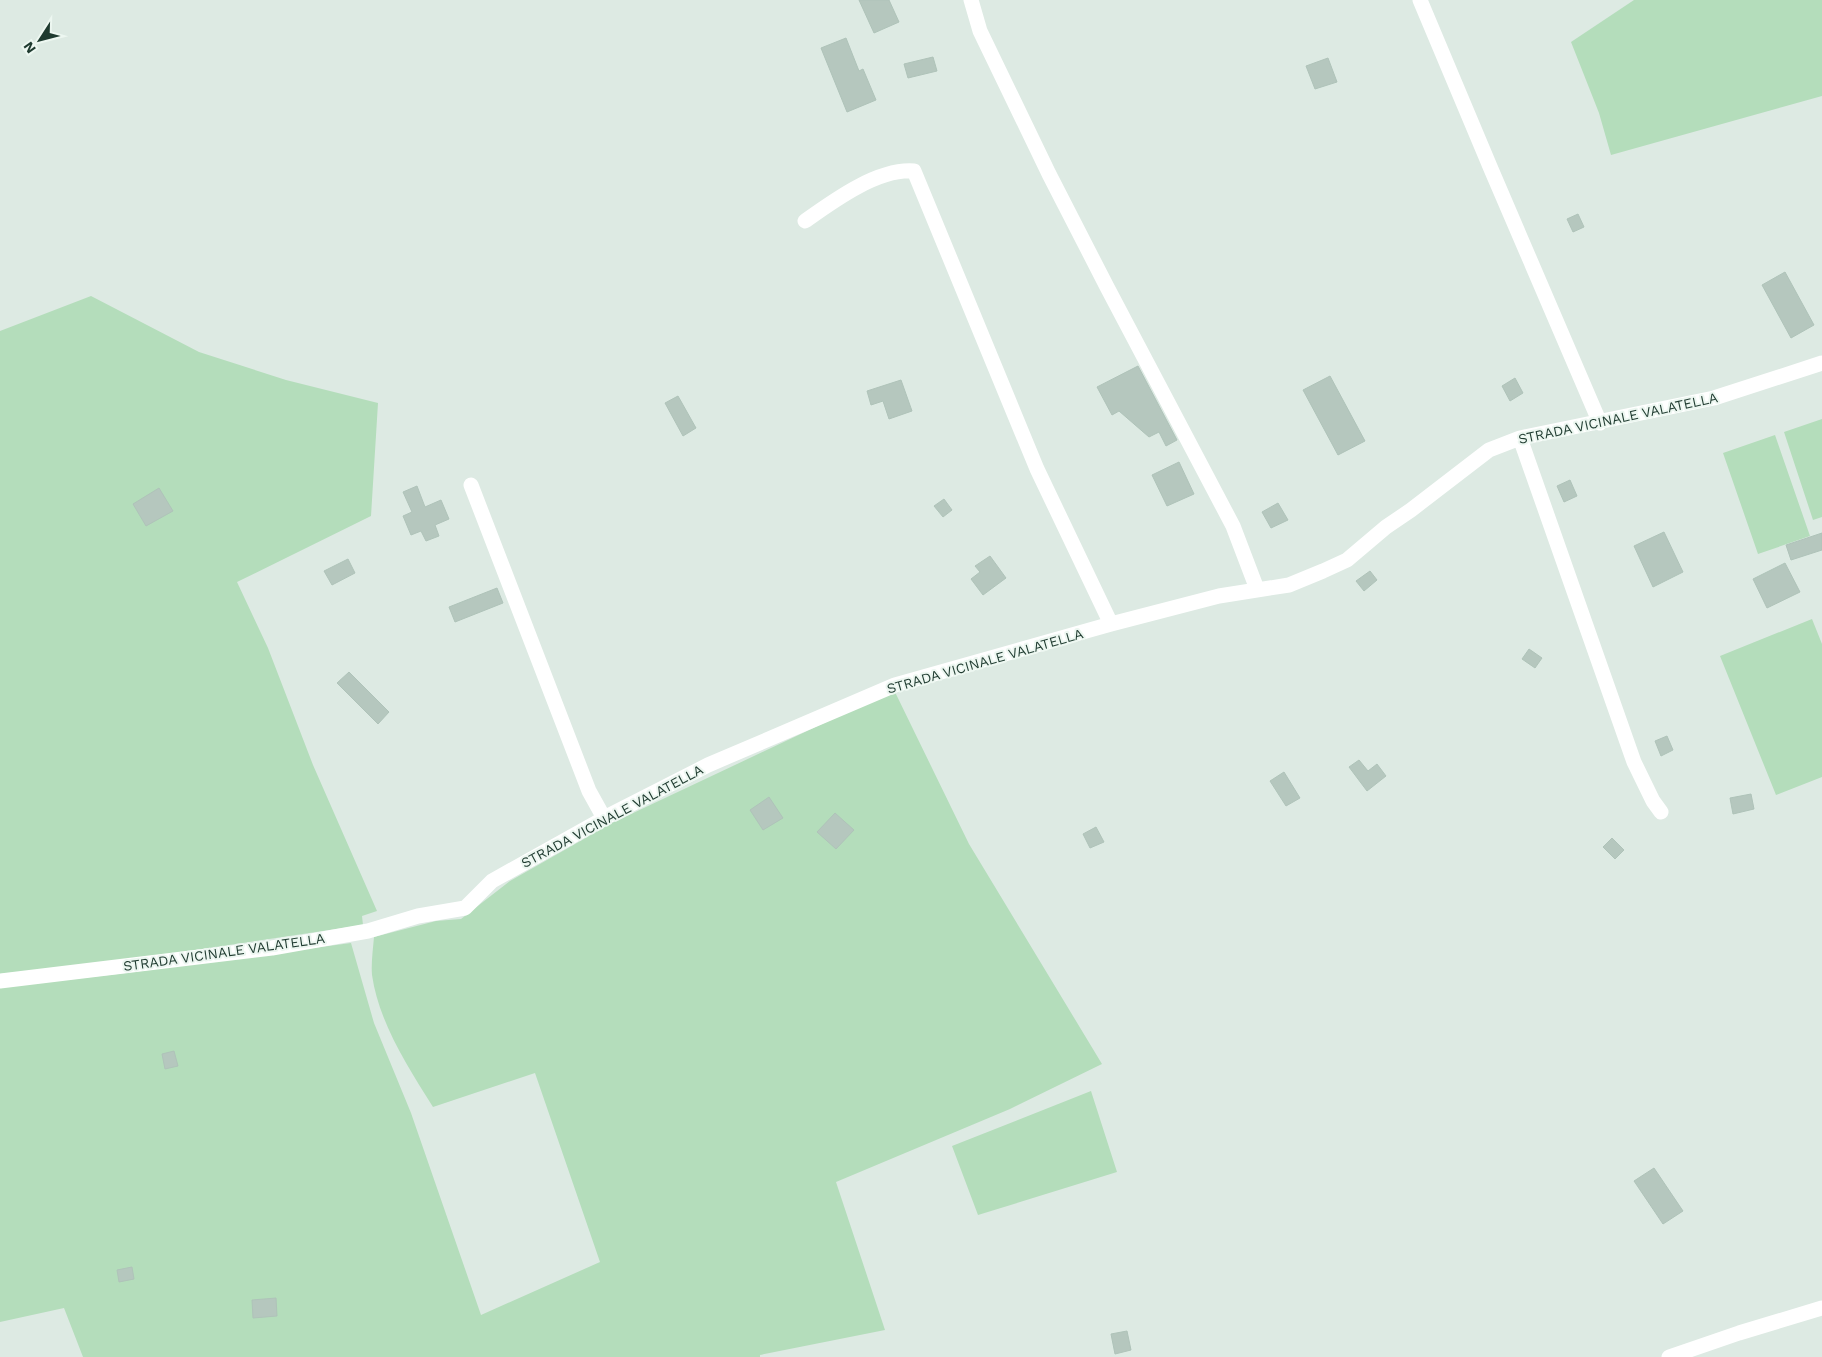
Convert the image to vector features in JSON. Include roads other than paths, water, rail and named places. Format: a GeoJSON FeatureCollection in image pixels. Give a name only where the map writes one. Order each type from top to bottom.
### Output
{"type":"FeatureCollection","features":[{"type":"Feature","properties":{"kind":"street"},"geometry":{"type":"LineString","coordinates":[[971,0],[980,32],[1063,200],[1107,288],[1233,526],[1257,589]]}},
{"type":"Feature","properties":{"kind":"street"},"geometry":{"type":"LineString","coordinates":[[1420,0],[1600,423]]}},
{"type":"Feature","properties":{"kind":"street"},"geometry":{"type":"LineString","coordinates":[[805,221],[857,187],[892,174],[914,171],[1037,469],[1111,624]]}},
{"type":"Feature","properties":{"kind":"street","name":"STRADA VICINALE VALATELLA"},"geometry":{"type":"LineString","coordinates":[[0,981],[272,948],[368,931],[418,916],[465,908],[492,881],[604,818],[708,765],[895,685],[1111,624],[1220,596],[1289,585],[1347,560],[1386,527],[1489,450],[1520,438],[1714,398],[1822,363]]}},
{"type":"Feature","properties":{"kind":"street"},"geometry":{"type":"LineString","coordinates":[[1520,438],[1634,762],[1653,802],[1661,812]]}},
{"type":"Feature","properties":{"kind":"street"},"geometry":{"type":"LineString","coordinates":[[471,485],[589,791],[604,818]]}},
{"type":"Feature","properties":{"kind":"street"},"geometry":{"type":"LineString","coordinates":[[1669,1357],[1822,1308]]}}]}
